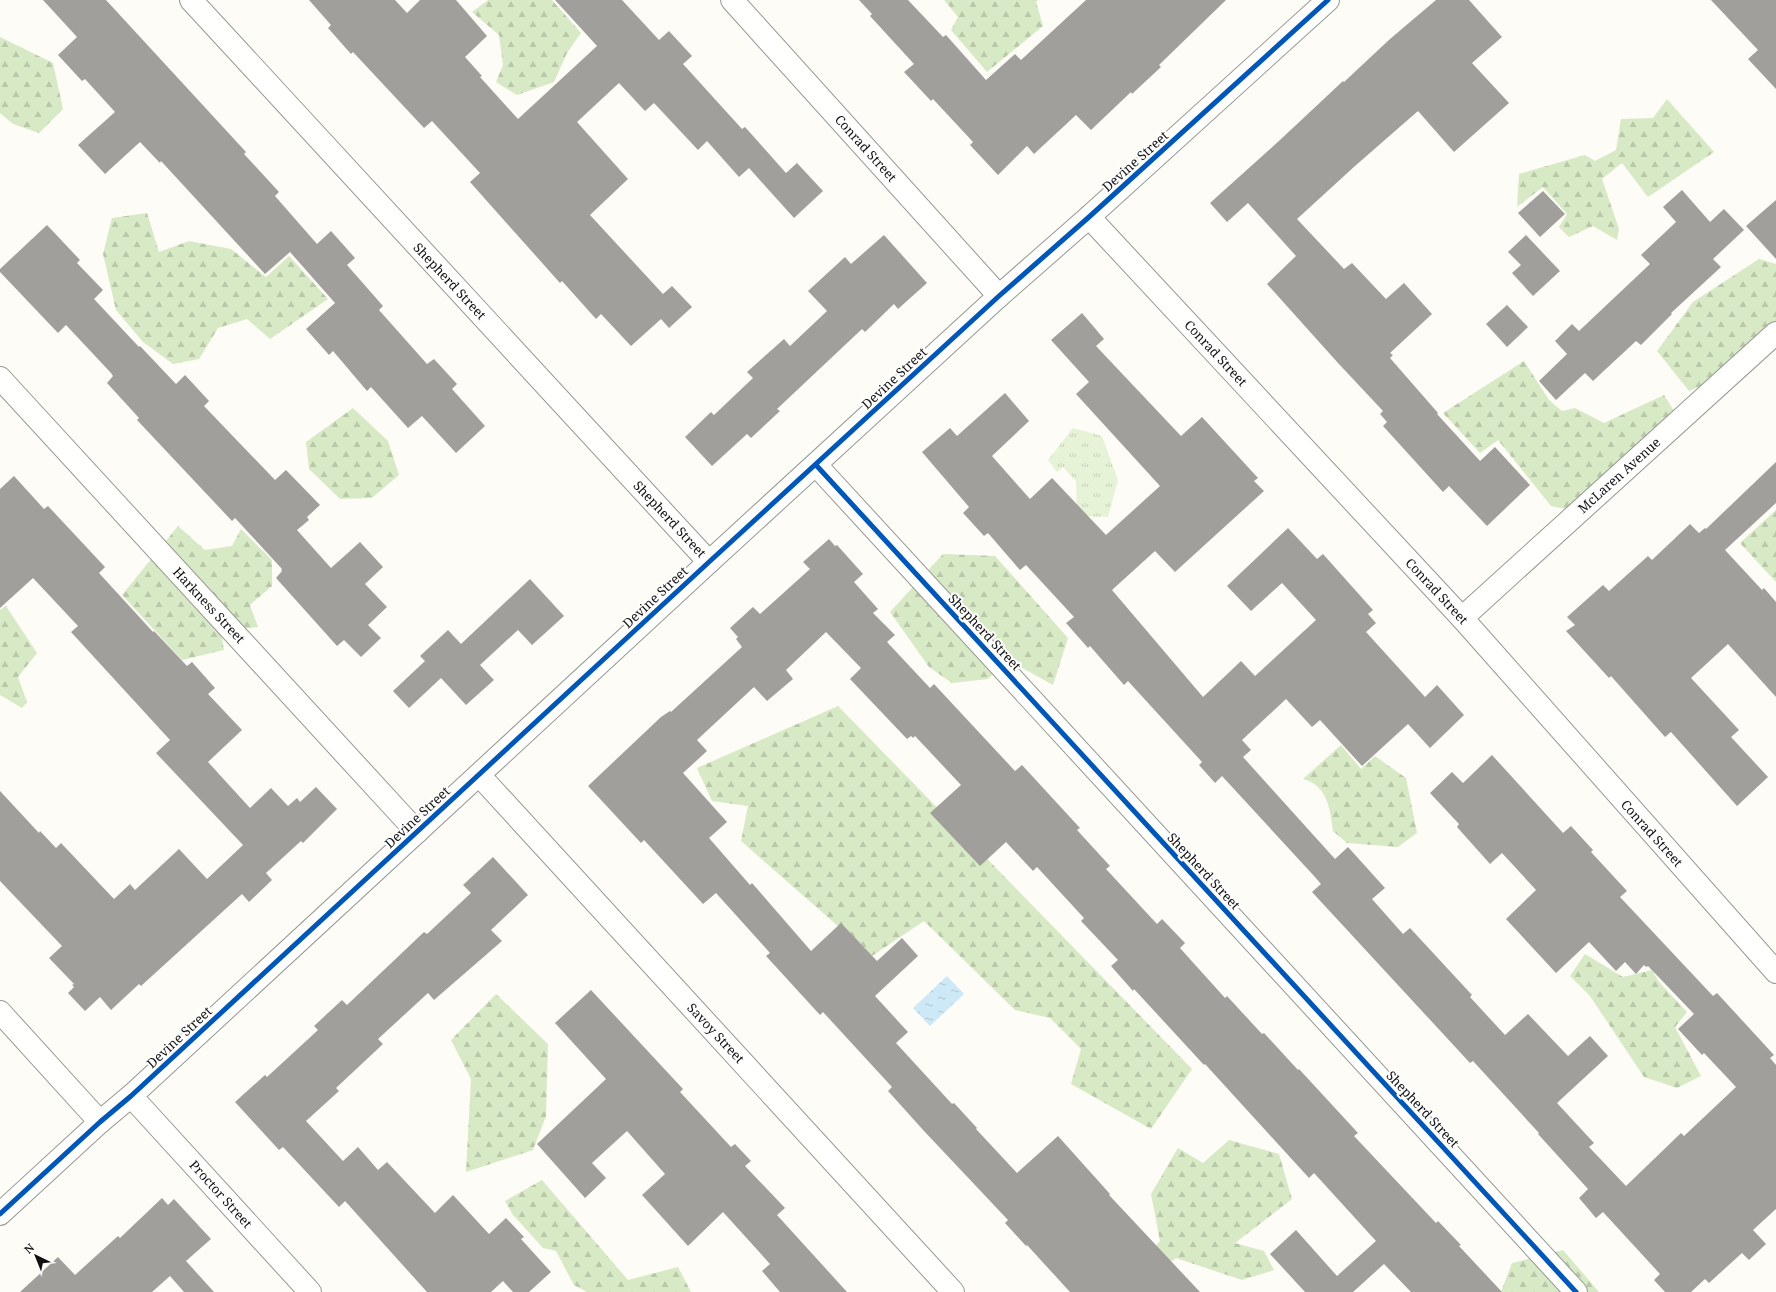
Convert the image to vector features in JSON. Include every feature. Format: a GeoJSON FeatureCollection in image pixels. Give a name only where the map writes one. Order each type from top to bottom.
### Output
{"type":"FeatureCollection","features":[{"type":"Feature","properties":{"kind":"street","name":"Shepherd Street"},"geometry":{"type":"LineString","coordinates":[[191,0],[709,562]]}},
{"type":"Feature","properties":{"kind":"street","name":"Conrad Street"},"geometry":{"type":"LineString","coordinates":[[732,0],[999,296]]}},
{"type":"Feature","properties":{"kind":"street","name":"Devine Street"},"geometry":{"type":"LineString","coordinates":[[0,1214],[100,1122],[131,1096],[999,296],[1089,217],[1328,0]]}},
{"type":"Feature","properties":{"kind":"street","name":"Conrad Street"},"geometry":{"type":"LineString","coordinates":[[1089,217],[1462,618],[1776,972]]}},
{"type":"Feature","properties":{"kind":"street","name":"McLaren Avenue"},"geometry":{"type":"LineString","coordinates":[[1462,618],[1776,333]]}},
{"type":"Feature","properties":{"kind":"street","name":"Harkness Street"},"geometry":{"type":"LineString","coordinates":[[0,378],[417,832]]}},
{"type":"Feature","properties":{"kind":"street","name":"Shepherd Street"},"geometry":{"type":"LineString","coordinates":[[816,465],[1576,1292]]}},
{"type":"Feature","properties":{"kind":"street","name":"Savoy Street"},"geometry":{"type":"LineString","coordinates":[[479,774],[953,1292]]}},
{"type":"Feature","properties":{"kind":"street"},"geometry":{"type":"LineString","coordinates":[[0,1012],[100,1122]]}},
{"type":"Feature","properties":{"kind":"street","name":"Proctor Street"},"geometry":{"type":"LineString","coordinates":[[131,1096],[310,1292]]}},
{"type":"Feature","properties":{"kind":"green space"},"geometry":{"type":"Polygon","coordinates":[[[488,0],[552,0],[581,33],[567,53],[554,82],[517,95],[496,82],[503,65],[499,35],[472,12],[488,0]]]}},
{"type":"Feature","properties":{"kind":"green space"},"geometry":{"type":"Polygon","coordinates":[[[944,0],[1038,0],[1036,2],[1043,26],[987,72],[951,30],[958,17],[944,0]]]}},
{"type":"Feature","properties":{"kind":"green space"},"geometry":{"type":"Polygon","coordinates":[[[0,37],[53,63],[63,109],[39,133],[13,124],[0,113],[0,37]]]}},
{"type":"Feature","properties":{"kind":"green space"},"geometry":{"type":"Polygon","coordinates":[[[1667,99],[1714,152],[1648,197],[1622,163],[1602,179],[1619,229],[1617,240],[1593,226],[1569,237],[1559,227],[1567,214],[1543,187],[1517,207],[1519,174],[1585,155],[1595,161],[1616,150],[1621,119],[1653,118],[1667,99]]]}},
{"type":"Feature","properties":{"kind":"green space"},"geometry":{"type":"Polygon","coordinates":[[[147,213],[159,252],[189,241],[231,249],[266,277],[289,256],[328,299],[270,339],[247,319],[218,328],[199,359],[173,364],[143,342],[116,310],[103,254],[112,218],[147,213]]]}},
{"type":"Feature","properties":{"kind":"green space"},"geometry":{"type":"Polygon","coordinates":[[[1759,259],[1776,264],[1776,326],[1706,384],[1689,391],[1657,351],[1693,302],[1759,259]]]}},
{"type":"Feature","properties":{"kind":"green space"},"geometry":{"type":"Polygon","coordinates":[[[1524,361],[1549,400],[1562,411],[1575,408],[1604,423],[1664,395],[1678,417],[1570,510],[1551,506],[1498,440],[1480,453],[1443,413],[1524,361]]]}},
{"type":"Feature","properties":{"kind":"green space"},"geometry":{"type":"Polygon","coordinates":[[[353,408],[388,441],[399,475],[372,498],[340,499],[309,469],[306,442],[353,408]]]}},
{"type":"Feature","properties":{"kind":"green space"},"geometry":{"type":"Polygon","coordinates":[[[1073,428],[1102,436],[1118,480],[1108,517],[1077,516],[1076,481],[1063,467],[1057,472],[1048,460],[1073,428]]]}},
{"type":"Feature","properties":{"kind":"green space"},"geometry":{"type":"Polygon","coordinates":[[[1776,510],[1776,582],[1740,543],[1776,510]]]}},
{"type":"Feature","properties":{"kind":"green space"},"geometry":{"type":"Polygon","coordinates":[[[178,526],[205,550],[232,546],[241,529],[272,560],[272,586],[250,605],[258,627],[221,632],[224,650],[182,660],[122,595],[178,526]]]}},
{"type":"Feature","properties":{"kind":"green space"},"geometry":{"type":"Polygon","coordinates":[[[943,554],[995,556],[1068,638],[1053,685],[1008,660],[988,679],[952,683],[929,667],[890,612],[943,554]]]}},
{"type":"Feature","properties":{"kind":"green space"},"geometry":{"type":"Polygon","coordinates":[[[6,606],[37,653],[18,677],[27,702],[22,708],[0,695],[0,610],[6,606]]]}},
{"type":"Feature","properties":{"kind":"green space"},"geometry":{"type":"Polygon","coordinates":[[[838,706],[1192,1069],[1151,1129],[1071,1084],[1081,1049],[1050,1018],[1015,1010],[924,921],[872,956],[741,841],[748,806],[712,801],[697,768],[838,706]]]}},
{"type":"Feature","properties":{"kind":"green space"},"geometry":{"type":"Polygon","coordinates":[[[1341,745],[1361,769],[1375,756],[1406,778],[1417,833],[1398,847],[1347,843],[1333,831],[1329,807],[1323,793],[1311,782],[1303,779],[1341,745]]]}},
{"type":"Feature","properties":{"kind":"green space"},"geometry":{"type":"Polygon","coordinates":[[[1585,954],[1623,977],[1652,970],[1659,982],[1687,1012],[1675,1027],[1701,1076],[1677,1088],[1644,1077],[1590,996],[1570,976],[1585,954]]]}},
{"type":"Feature","properties":{"kind":"green space"},"geometry":{"type":"Polygon","coordinates":[[[496,994],[548,1044],[546,1116],[533,1150],[466,1172],[471,1079],[451,1040],[496,994]]]}},
{"type":"Feature","properties":{"kind":"green space"},"geometry":{"type":"Polygon","coordinates":[[[1229,1140],[1279,1154],[1292,1199],[1235,1243],[1264,1251],[1274,1270],[1242,1280],[1176,1258],[1162,1268],[1151,1252],[1160,1241],[1151,1194],[1178,1148],[1203,1163],[1229,1140]]]}},
{"type":"Feature","properties":{"kind":"green space"},"geometry":{"type":"Polygon","coordinates":[[[542,1180],[628,1280],[678,1267],[691,1292],[587,1292],[574,1285],[556,1251],[543,1248],[513,1215],[505,1201],[542,1180]]]}},
{"type":"Feature","properties":{"kind":"green space"},"geometry":{"type":"Polygon","coordinates":[[[1563,1250],[1599,1292],[1501,1292],[1512,1263],[1563,1250]]]}},
{"type":"Feature","properties":{"kind":"water"},"geometry":{"type":"Polygon","coordinates":[[[947,976],[964,994],[930,1026],[913,1008],[947,976]]]}},
{"type":"Feature","properties":{"kind":"building"},"geometry":{"type":"Polygon","coordinates":[[[43,0],[106,0],[246,152],[244,154],[279,192],[275,196],[317,244],[331,231],[355,258],[347,265],[383,306],[379,310],[427,364],[434,359],[457,384],[452,389],[485,426],[456,453],[422,416],[408,428],[371,387],[367,391],[333,351],[329,355],[306,329],[335,303],[290,252],[265,274],[161,161],[160,163],[140,142],[105,174],[78,145],[115,112],[85,79],[82,81],[58,55],[77,37],[43,0]]]}},
{"type":"Feature","properties":{"kind":"building"},"geometry":{"type":"Polygon","coordinates":[[[309,0],[395,0],[407,13],[420,0],[456,0],[487,36],[465,57],[482,76],[480,77],[518,119],[597,46],[555,0],[622,0],[659,40],[669,31],[692,56],[683,64],[742,129],[745,127],[786,173],[797,163],[823,191],[794,218],[749,168],[739,177],[707,141],[698,150],[654,103],[645,111],[619,83],[577,122],[628,179],[590,215],[663,294],[672,286],[692,307],[669,328],[661,319],[631,346],[601,314],[596,319],[562,281],[560,283],[470,182],[480,173],[432,121],[424,128],[353,52],[351,54],[328,28],[331,25],[309,0]]]}},
{"type":"Feature","properties":{"kind":"building"},"geometry":{"type":"Polygon","coordinates":[[[859,0],[908,0],[943,37],[946,35],[986,80],[1015,54],[1021,60],[1086,0],[1226,0],[1159,65],[1161,67],[1132,94],[1131,92],[1091,130],[1076,115],[1034,154],[1027,146],[998,175],[970,145],[973,142],[933,99],[931,101],[904,72],[914,64],[870,16],[872,14],[859,0]]]}},
{"type":"Feature","properties":{"kind":"building"},"geometry":{"type":"Polygon","coordinates":[[[1436,0],[1469,0],[1502,37],[1472,63],[1509,103],[1454,152],[1418,111],[1297,219],[1344,269],[1352,263],[1386,299],[1404,283],[1432,314],[1390,353],[1393,355],[1390,358],[1438,413],[1437,414],[1480,461],[1495,447],[1530,485],[1487,526],[1449,486],[1443,492],[1383,426],[1387,422],[1380,414],[1383,411],[1267,284],[1296,256],[1248,203],[1227,222],[1210,203],[1343,81],[1344,82],[1390,39],[1436,0]]]}},
{"type":"Feature","properties":{"kind":"building"},"geometry":{"type":"Polygon","coordinates":[[[1711,0],[1776,0],[1776,89],[1748,59],[1758,50],[1711,0]]]}},
{"type":"Feature","properties":{"kind":"building"},"geometry":{"type":"Polygon","coordinates":[[[1682,190],[1710,222],[1724,209],[1744,230],[1713,259],[1721,267],[1671,313],[1672,314],[1641,345],[1636,341],[1593,381],[1585,373],[1556,400],[1539,381],[1567,354],[1555,341],[1572,324],[1579,331],[1650,264],[1641,255],[1676,222],[1663,207],[1682,190]]]}},
{"type":"Feature","properties":{"kind":"building"},"geometry":{"type":"Polygon","coordinates":[[[1543,191],[1565,214],[1540,237],[1518,213],[1543,191]]]}},
{"type":"Feature","properties":{"kind":"building"},"geometry":{"type":"Polygon","coordinates":[[[1776,200],[1776,259],[1746,226],[1776,200]]]}},
{"type":"Feature","properties":{"kind":"building"},"geometry":{"type":"Polygon","coordinates":[[[47,225],[80,260],[77,263],[103,290],[94,299],[139,347],[140,346],[176,384],[185,375],[209,401],[204,406],[275,480],[286,470],[320,505],[307,517],[309,520],[297,530],[331,568],[360,542],[383,567],[365,584],[387,607],[368,625],[381,638],[361,657],[344,640],[337,646],[276,578],[282,569],[235,518],[232,521],[137,420],[139,418],[107,383],[113,376],[111,373],[66,325],[58,333],[0,272],[0,269],[47,225]]]}},
{"type":"Feature","properties":{"kind":"building"},"geometry":{"type":"Polygon","coordinates":[[[884,235],[927,283],[898,309],[894,304],[865,332],[862,329],[777,409],[780,411],[751,438],[747,434],[712,466],[685,437],[711,412],[714,415],[753,378],[747,372],[784,339],[790,346],[827,311],[808,291],[845,257],[851,264],[884,235]]]}},
{"type":"Feature","properties":{"kind":"building"},"geometry":{"type":"Polygon","coordinates":[[[1526,235],[1560,271],[1533,296],[1512,273],[1521,265],[1508,252],[1526,235]]]}},
{"type":"Feature","properties":{"kind":"building"},"geometry":{"type":"Polygon","coordinates":[[[1507,305],[1528,327],[1507,347],[1486,324],[1507,305]]]}},
{"type":"Feature","properties":{"kind":"building"},"geometry":{"type":"Polygon","coordinates":[[[1082,313],[1104,339],[1096,346],[1181,436],[1202,417],[1258,478],[1254,481],[1264,491],[1175,572],[1155,551],[1112,590],[1203,697],[1241,661],[1255,676],[1316,620],[1282,583],[1251,611],[1227,586],[1288,528],[1317,559],[1323,554],[1373,610],[1368,614],[1376,623],[1366,632],[1425,697],[1437,685],[1464,715],[1430,748],[1408,724],[1362,766],[1320,720],[1312,727],[1286,699],[1242,740],[1251,750],[1243,757],[1335,859],[1348,847],[1385,888],[1372,899],[1403,934],[1410,928],[1472,995],[1470,997],[1505,1035],[1528,1014],[1568,1056],[1590,1036],[1608,1056],[1557,1103],[1594,1143],[1589,1147],[1626,1186],[1681,1133],[1684,1136],[1736,1087],[1704,1053],[1702,1055],[1678,1029],[1694,1014],[1648,966],[1646,967],[1644,965],[1636,974],[1625,962],[1616,971],[1589,942],[1556,973],[1506,919],[1536,890],[1502,853],[1490,864],[1457,827],[1459,824],[1430,793],[1452,772],[1463,783],[1492,755],[1563,833],[1571,826],[1593,850],[1591,852],[1627,891],[1620,897],[1713,996],[1717,993],[1774,1055],[1770,1058],[1776,1065],[1776,1209],[1753,1230],[1766,1244],[1749,1260],[1742,1253],[1709,1283],[1705,1279],[1691,1292],[1665,1292],[1654,1280],[1660,1274],[1603,1212],[1596,1218],[1579,1198],[1588,1189],[1538,1134],[1539,1133],[1473,1061],[1470,1063],[1312,892],[1321,884],[1315,877],[1222,776],[1215,783],[1199,765],[1202,762],[1128,681],[1124,685],[1090,646],[1088,648],[1066,623],[1074,617],[1026,565],[1020,570],[988,533],[984,536],[963,513],[969,507],[922,452],[950,428],[957,436],[1005,393],[1029,421],[992,456],[1030,499],[1052,478],[1106,535],[1160,486],[1076,394],[1089,382],[1051,340],[1082,313]]]}},
{"type":"Feature","properties":{"kind":"building"},"geometry":{"type":"Polygon","coordinates":[[[1776,462],[1776,503],[1725,550],[1762,590],[1764,588],[1776,602],[1776,697],[1728,644],[1691,678],[1739,730],[1731,737],[1768,777],[1737,806],[1671,732],[1665,737],[1611,676],[1609,678],[1566,631],[1575,625],[1567,617],[1603,585],[1609,591],[1648,556],[1652,560],[1690,524],[1699,533],[1705,528],[1706,529],[1776,462]]]}},
{"type":"Feature","properties":{"kind":"building"},"geometry":{"type":"Polygon","coordinates":[[[14,476],[44,509],[48,506],[105,567],[99,573],[153,632],[154,631],[187,666],[192,662],[215,688],[208,694],[242,730],[208,762],[250,808],[271,788],[288,806],[297,798],[300,802],[316,787],[337,809],[303,843],[301,841],[266,873],[272,880],[249,902],[242,894],[141,986],[139,984],[111,1010],[100,997],[85,1011],[68,993],[74,987],[72,985],[74,984],[49,958],[62,946],[0,881],[0,791],[39,833],[40,831],[56,848],[61,843],[114,899],[130,884],[135,890],[179,849],[207,879],[243,845],[156,753],[170,740],[71,632],[78,626],[33,578],[0,608],[0,489],[14,476]]]}},
{"type":"Feature","properties":{"kind":"building"},"geometry":{"type":"Polygon","coordinates":[[[829,539],[835,546],[837,545],[863,574],[854,582],[878,609],[873,613],[895,635],[887,642],[930,688],[934,684],[1015,771],[1022,765],[1080,828],[1077,830],[1110,866],[1106,869],[1157,924],[1162,919],[1185,943],[1180,948],[1225,998],[1227,996],[1262,1034],[1264,1033],[1298,1070],[1299,1069],[1358,1133],[1354,1136],[1436,1223],[1438,1221],[1461,1245],[1459,1246],[1502,1292],[1411,1292],[1384,1264],[1353,1292],[1305,1292],[1270,1254],[1296,1230],[1337,1276],[1376,1241],[1314,1173],[1309,1178],[1205,1064],[1204,1065],[1134,989],[1133,991],[1111,966],[1118,960],[1081,921],[1084,918],[1037,867],[1033,871],[1006,842],[980,866],[930,813],[961,785],[915,736],[913,738],[911,736],[907,739],[850,679],[861,668],[826,632],[786,670],[793,679],[767,701],[754,687],[697,740],[707,751],[683,773],[727,822],[709,838],[750,885],[752,883],[811,951],[841,923],[877,961],[902,938],[918,956],[875,996],[908,1032],[896,1043],[952,1104],[954,1103],[1017,1173],[1058,1136],[1110,1194],[1109,1195],[1200,1292],[1070,1292],[1005,1223],[1008,1220],[888,1091],[892,1087],[823,1012],[820,1015],[766,956],[770,953],[716,893],[703,904],[644,840],[641,843],[588,786],[661,717],[670,711],[671,712],[742,647],[736,639],[738,637],[730,628],[753,607],[760,614],[810,569],[803,562],[829,539]]]}},
{"type":"Feature","properties":{"kind":"building"},"geometry":{"type":"Polygon","coordinates":[[[530,579],[564,616],[532,645],[518,630],[480,665],[494,680],[466,705],[441,678],[409,708],[393,691],[425,661],[420,656],[448,630],[461,644],[530,579]]]}},
{"type":"Feature","properties":{"kind":"building"},"geometry":{"type":"Polygon","coordinates":[[[493,857],[528,895],[491,930],[502,941],[434,1000],[428,993],[378,1039],[383,1044],[336,1088],[339,1091],[306,1121],[343,1161],[358,1147],[378,1170],[387,1162],[435,1213],[453,1195],[489,1234],[506,1218],[524,1237],[521,1239],[551,1272],[529,1292],[513,1292],[503,1281],[491,1292],[427,1292],[345,1201],[339,1207],[283,1147],[279,1150],[235,1102],[265,1075],[267,1077],[318,1030],[314,1026],[342,1000],[347,1005],[424,932],[427,934],[471,893],[463,885],[493,857]]]}},
{"type":"Feature","properties":{"kind":"building"},"geometry":{"type":"Polygon","coordinates":[[[591,990],[683,1089],[680,1092],[731,1147],[735,1144],[751,1161],[745,1166],[785,1208],[777,1215],[847,1292],[780,1292],[762,1271],[770,1264],[723,1212],[688,1246],[642,1195],[665,1174],[627,1131],[592,1163],[606,1178],[585,1198],[537,1144],[606,1079],[555,1023],[591,990]]]}},
{"type":"Feature","properties":{"kind":"building"},"geometry":{"type":"Polygon","coordinates":[[[162,1198],[168,1205],[174,1199],[211,1239],[186,1261],[214,1292],[184,1292],[170,1276],[152,1292],[20,1292],[58,1257],[75,1275],[118,1236],[120,1238],[162,1198]]]}},
{"type":"Feature","properties":{"kind":"cycle path"},"geometry":{"type":"LineString","coordinates":[[0,1214],[100,1122],[131,1096],[999,296],[1089,217],[1328,0]]}},
{"type":"Feature","properties":{"kind":"cycle path"},"geometry":{"type":"LineString","coordinates":[[816,465],[1576,1292]]}}]}
